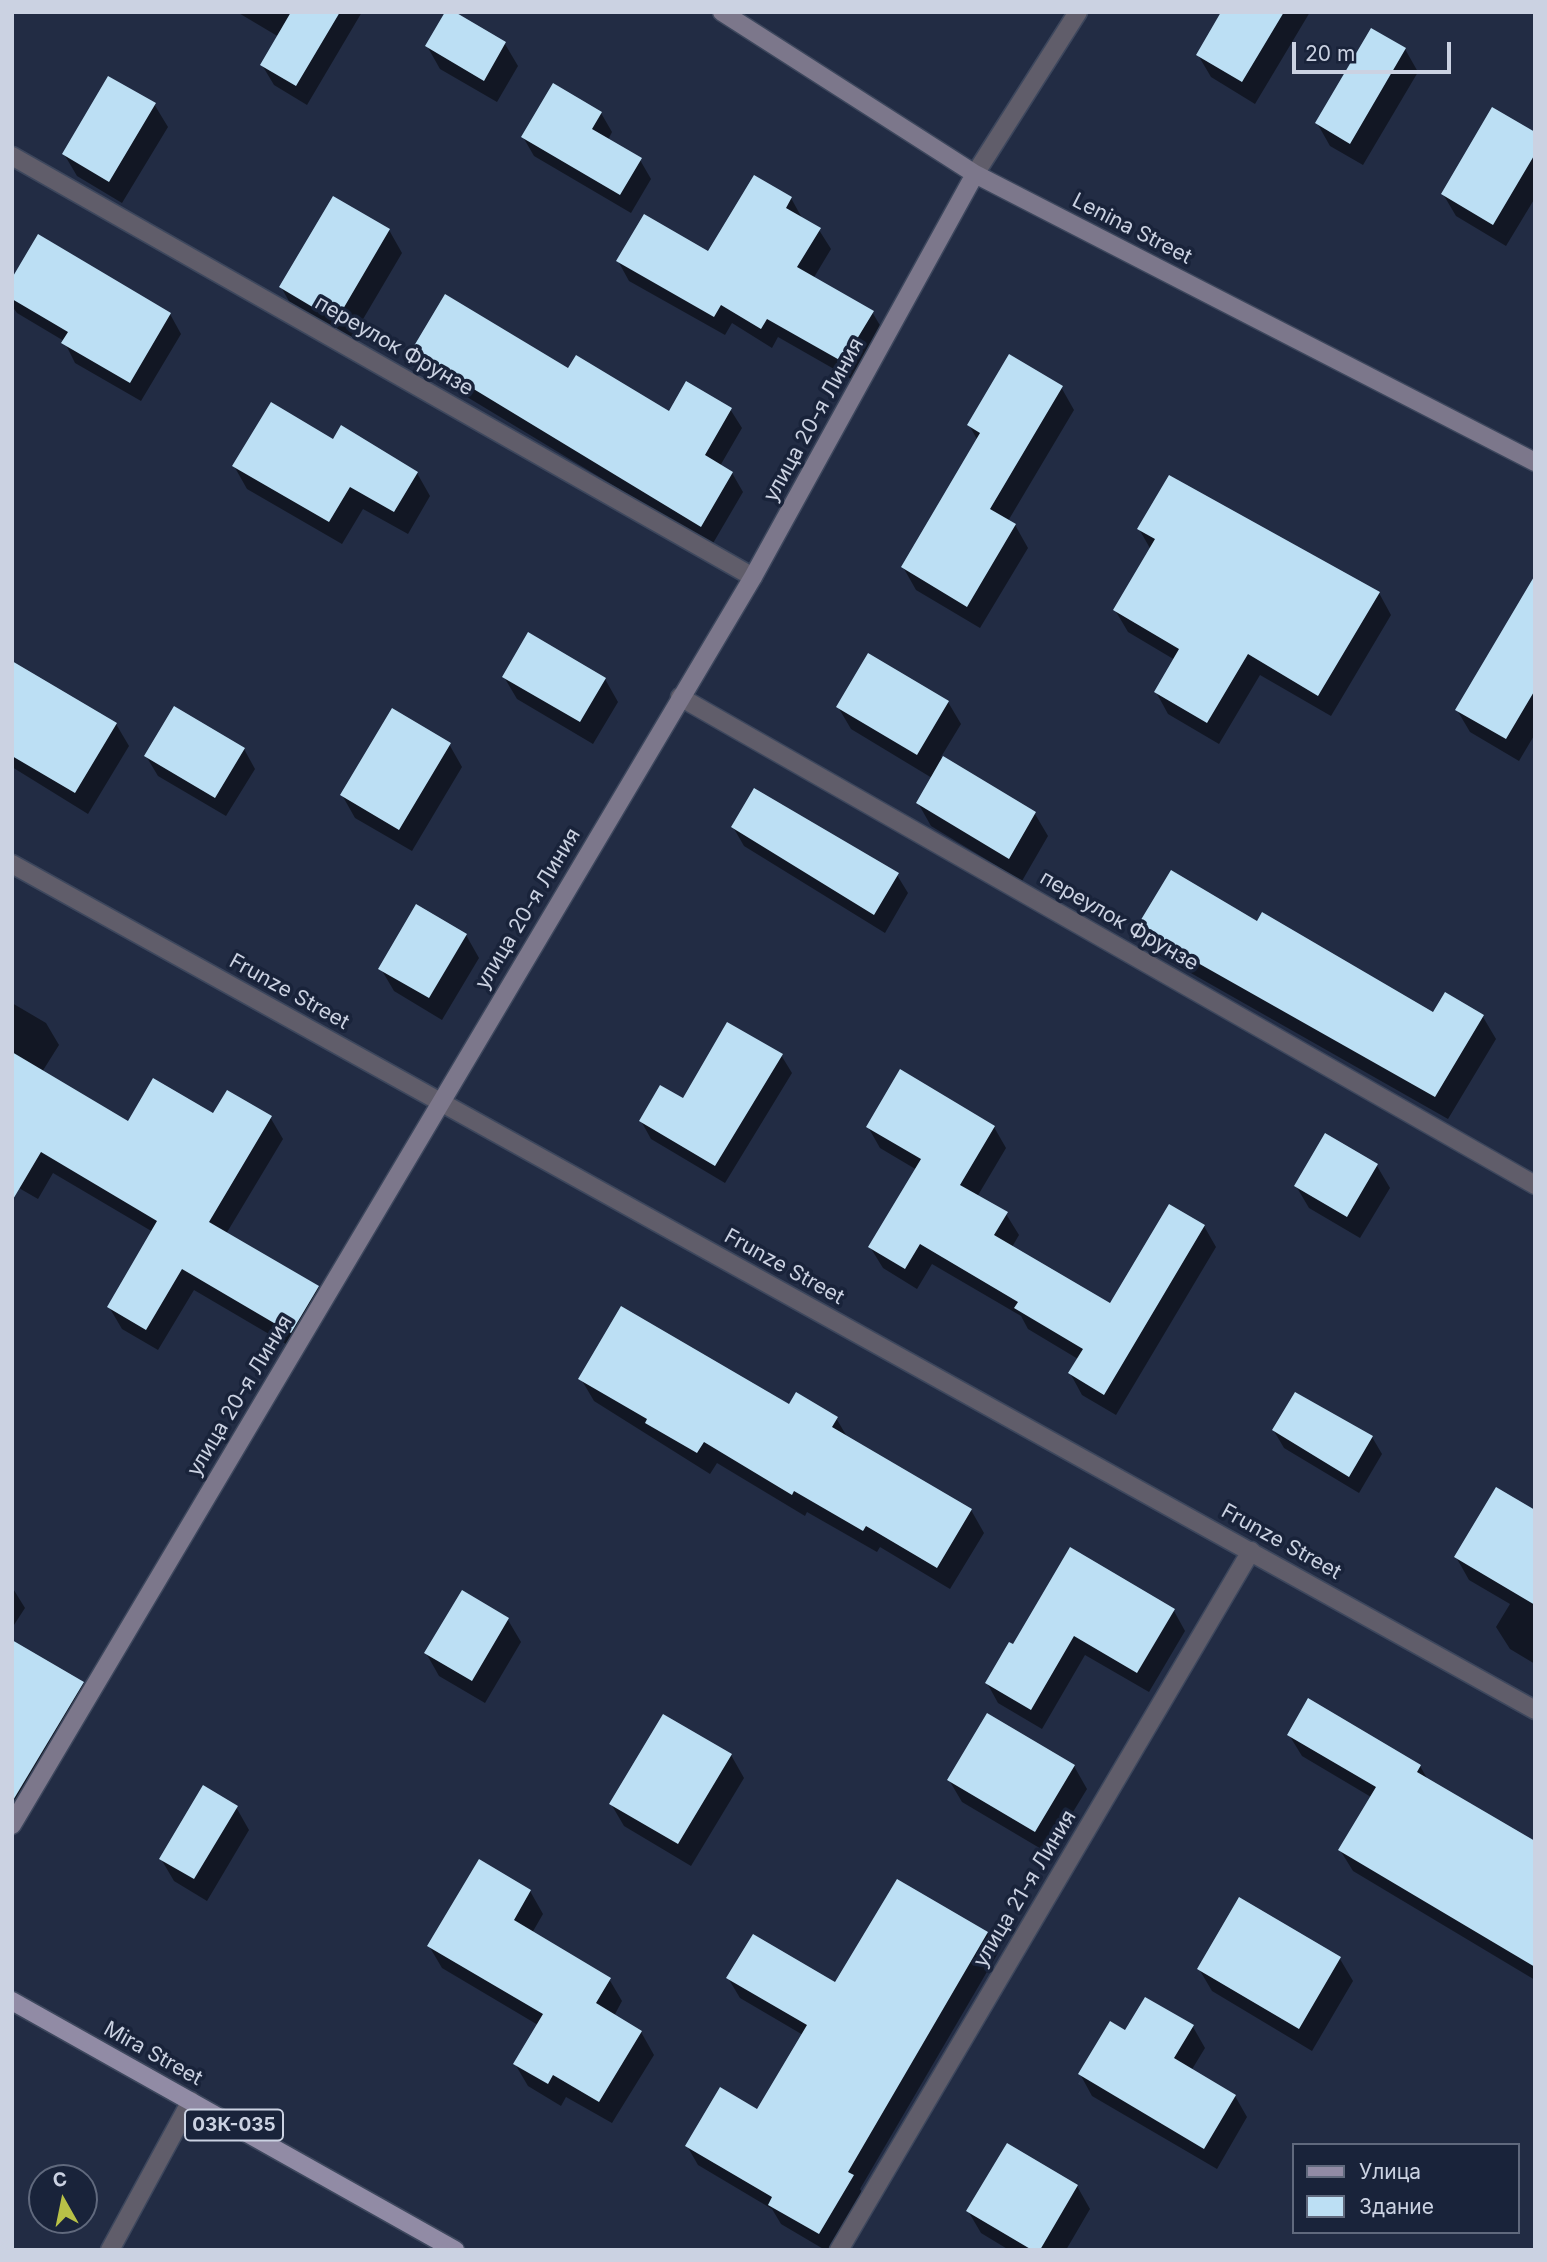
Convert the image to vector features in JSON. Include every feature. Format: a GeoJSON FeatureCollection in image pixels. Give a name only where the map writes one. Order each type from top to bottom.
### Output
{"type":"FeatureCollection","features":[{"type":"Feature","properties":{"kind":"main road","name":"Lenina Street"},"geometry":{"type":"LineString","coordinates":[[722,12],[975,174],[1535,461]]}},
{"type":"Feature","properties":{"kind":"main road","name":"улица 20-я Линия"},"geometry":{"type":"LineString","coordinates":[[12,1825],[680,696],[754,577],[975,174]]}},
{"type":"Feature","properties":{"kind":"main road","name":"Mira Street"},"geometry":{"type":"LineString","coordinates":[[12,2001],[455,2250]]}},
{"type":"Feature","properties":{"kind":"street","name":"улица 20-я Линия"},"geometry":{"type":"LineString","coordinates":[[975,174],[1078,12]]}},
{"type":"Feature","properties":{"kind":"street","name":"переулок Фрунзе"},"geometry":{"type":"LineString","coordinates":[[12,156],[754,577]]}},
{"type":"Feature","properties":{"kind":"street","name":"переулок Фрунзе"},"geometry":{"type":"LineString","coordinates":[[680,696],[1535,1185]]}},
{"type":"Feature","properties":{"kind":"street","name":"Frunze Street"},"geometry":{"type":"LineString","coordinates":[[12,864],[1535,1710]]}},
{"type":"Feature","properties":{"kind":"street","name":"улица 21-я Линия"},"geometry":{"type":"LineString","coordinates":[[839,2250],[1251,1551]]}},
{"type":"Feature","properties":{"kind":"street"},"geometry":{"type":"LineString","coordinates":[[110,2250],[191,2101]]}},
{"type":"Feature","properties":{"kind":"building"},"geometry":{"type":"Polygon","coordinates":[[[291,12],[340,12],[296,86],[260,65],[291,12]]]}},
{"type":"Feature","properties":{"kind":"building"},"geometry":{"type":"Polygon","coordinates":[[[445,12],[455,12],[506,42],[484,81],[425,46],[445,12]]]}},
{"type":"Feature","properties":{"kind":"building"},"geometry":{"type":"Polygon","coordinates":[[[1221,12],[1284,12],[1242,82],[1196,55],[1221,12]]]}},
{"type":"Feature","properties":{"kind":"building"},"geometry":{"type":"Polygon","coordinates":[[[1371,28],[1406,48],[1350,144],[1315,123],[1371,28]]]}},
{"type":"Feature","properties":{"kind":"building"},"geometry":{"type":"Polygon","coordinates":[[[108,76],[156,103],[109,182],[62,154],[108,76]]]}},
{"type":"Feature","properties":{"kind":"building"},"geometry":{"type":"Polygon","coordinates":[[[553,83],[602,112],[592,129],[642,158],[620,195],[521,137],[553,83]]]}},
{"type":"Feature","properties":{"kind":"building"},"geometry":{"type":"Polygon","coordinates":[[[1492,107],[1535,132],[1535,154],[1493,225],[1441,194],[1492,107]]]}},
{"type":"Feature","properties":{"kind":"building"},"geometry":{"type":"Polygon","coordinates":[[[754,175],[792,197],[786,208],[821,228],[797,267],[874,311],[843,362],[767,319],[761,329],[721,305],[714,317],[616,261],[644,214],[708,251],[754,175]]]}},
{"type":"Feature","properties":{"kind":"building"},"geometry":{"type":"Polygon","coordinates":[[[333,196],[390,229],[336,321],[279,287],[333,196]]]}},
{"type":"Feature","properties":{"kind":"building"},"geometry":{"type":"Polygon","coordinates":[[[38,234],[171,313],[130,383],[61,343],[68,332],[12,299],[12,278],[38,234]]]}},
{"type":"Feature","properties":{"kind":"building"},"geometry":{"type":"Polygon","coordinates":[[[445,294],[568,368],[576,355],[669,411],[686,381],[732,408],[705,455],[733,472],[701,527],[411,351],[445,294]]]}},
{"type":"Feature","properties":{"kind":"building"},"geometry":{"type":"Polygon","coordinates":[[[1009,354],[1063,386],[990,509],[1016,524],[967,607],[901,567],[980,433],[967,425],[1009,354]]]}},
{"type":"Feature","properties":{"kind":"building"},"geometry":{"type":"Polygon","coordinates":[[[271,402],[333,439],[341,425],[418,472],[394,512],[350,487],[329,522],[232,466],[271,402]]]}},
{"type":"Feature","properties":{"kind":"building"},"geometry":{"type":"Polygon","coordinates":[[[1169,475],[1380,592],[1318,696],[1248,654],[1207,723],[1154,692],[1179,649],[1113,610],[1155,539],[1137,529],[1169,475]]]}},
{"type":"Feature","properties":{"kind":"building"},"geometry":{"type":"Polygon","coordinates":[[[1535,575],[1535,690],[1506,739],[1455,710],[1535,575]]]}},
{"type":"Feature","properties":{"kind":"building"},"geometry":{"type":"Polygon","coordinates":[[[528,632],[606,678],[580,722],[502,677],[528,632]]]}},
{"type":"Feature","properties":{"kind":"building"},"geometry":{"type":"Polygon","coordinates":[[[868,653],[949,701],[917,755],[836,707],[868,653]]]}},
{"type":"Feature","properties":{"kind":"building"},"geometry":{"type":"Polygon","coordinates":[[[12,661],[117,723],[75,793],[12,756],[12,661]]]}},
{"type":"Feature","properties":{"kind":"building"},"geometry":{"type":"Polygon","coordinates":[[[174,706],[245,748],[215,798],[144,756],[174,706]]]}},
{"type":"Feature","properties":{"kind":"building"},"geometry":{"type":"Polygon","coordinates":[[[392,708],[451,743],[399,830],[340,795],[392,708]]]}},
{"type":"Feature","properties":{"kind":"building"},"geometry":{"type":"Polygon","coordinates":[[[943,756],[1036,812],[1009,859],[916,803],[943,756]]]}},
{"type":"Feature","properties":{"kind":"building"},"geometry":{"type":"Polygon","coordinates":[[[754,788],[899,873],[874,915],[731,827],[754,788]]]}},
{"type":"Feature","properties":{"kind":"building"},"geometry":{"type":"Polygon","coordinates":[[[1171,870],[1257,921],[1262,912],[1433,1012],[1445,992],[1484,1015],[1435,1097],[1136,928],[1171,870]]]}},
{"type":"Feature","properties":{"kind":"building"},"geometry":{"type":"Polygon","coordinates":[[[416,904],[467,934],[429,998],[378,969],[416,904]]]}},
{"type":"Feature","properties":{"kind":"building"},"geometry":{"type":"Polygon","coordinates":[[[727,1022],[783,1054],[715,1166],[639,1121],[660,1085],[683,1098],[727,1022]]]}},
{"type":"Feature","properties":{"kind":"building"},"geometry":{"type":"Polygon","coordinates":[[[12,1052],[128,1121],[153,1078],[213,1113],[227,1090],[272,1116],[209,1222],[319,1286],[291,1333],[182,1269],[146,1330],[107,1307],[157,1221],[41,1152],[12,1201],[12,1052]]]}},
{"type":"Feature","properties":{"kind":"building"},"geometry":{"type":"Polygon","coordinates":[[[900,1069],[995,1126],[960,1185],[1008,1212],[994,1235],[1110,1303],[1169,1204],[1205,1225],[1104,1395],[1068,1373],[1083,1349],[1014,1308],[1018,1302],[920,1244],[905,1269],[868,1247],[921,1159],[866,1127],[900,1069]]]}},
{"type":"Feature","properties":{"kind":"building"},"geometry":{"type":"Polygon","coordinates":[[[1325,1133],[1378,1164],[1347,1217],[1294,1186],[1325,1133]]]}},
{"type":"Feature","properties":{"kind":"building"},"geometry":{"type":"Polygon","coordinates":[[[621,1306],[789,1404],[796,1392],[838,1417],[832,1427],[972,1509],[937,1568],[866,1526],[863,1531],[794,1491],[792,1495],[704,1442],[697,1453],[645,1423],[647,1419],[578,1379],[621,1306]]]}},
{"type":"Feature","properties":{"kind":"building"},"geometry":{"type":"Polygon","coordinates":[[[1295,1392],[1373,1436],[1349,1477],[1272,1430],[1295,1392]]]}},
{"type":"Feature","properties":{"kind":"building"},"geometry":{"type":"Polygon","coordinates":[[[1496,1487],[1535,1510],[1535,1605],[1454,1557],[1496,1487]]]}},
{"type":"Feature","properties":{"kind":"building"},"geometry":{"type":"Polygon","coordinates":[[[1070,1547],[1175,1609],[1137,1673],[1074,1636],[1031,1710],[985,1683],[1009,1642],[1013,1644],[1070,1547]]]}},
{"type":"Feature","properties":{"kind":"building"},"geometry":{"type":"Polygon","coordinates":[[[462,1590],[509,1618],[472,1681],[424,1653],[462,1590]]]}},
{"type":"Feature","properties":{"kind":"building"},"geometry":{"type":"Polygon","coordinates":[[[12,1640],[84,1682],[12,1802],[12,1640]]]}},
{"type":"Feature","properties":{"kind":"building"},"geometry":{"type":"Polygon","coordinates":[[[1308,1698],[1421,1765],[1417,1772],[1535,1841],[1535,1967],[1338,1850],[1376,1787],[1287,1735],[1308,1698]]]}},
{"type":"Feature","properties":{"kind":"building"},"geometry":{"type":"Polygon","coordinates":[[[987,1713],[1075,1765],[1035,1832],[947,1780],[987,1713]]]}},
{"type":"Feature","properties":{"kind":"building"},"geometry":{"type":"Polygon","coordinates":[[[663,1714],[732,1754],[678,1844],[609,1804],[663,1714]]]}},
{"type":"Feature","properties":{"kind":"building"},"geometry":{"type":"Polygon","coordinates":[[[203,1785],[238,1806],[194,1879],[159,1859],[203,1785]]]}},
{"type":"Feature","properties":{"kind":"building"},"geometry":{"type":"Polygon","coordinates":[[[479,1859],[531,1890],[514,1920],[611,1978],[596,2003],[642,2031],[599,2102],[553,2075],[548,2084],[513,2064],[543,2014],[427,1946],[479,1859]]]}},
{"type":"Feature","properties":{"kind":"building"},"geometry":{"type":"Polygon","coordinates":[[[897,1879],[988,1932],[848,2172],[854,2175],[819,2234],[768,2205],[772,2197],[685,2146],[720,2087],[757,2109],[807,2025],[726,1978],[753,1934],[835,1982],[897,1879]]]}},
{"type":"Feature","properties":{"kind":"building"},"geometry":{"type":"Polygon","coordinates":[[[1239,1897],[1341,1957],[1299,2029],[1197,1969],[1239,1897]]]}},
{"type":"Feature","properties":{"kind":"building"},"geometry":{"type":"Polygon","coordinates":[[[1145,1997],[1194,2025],[1174,2058],[1236,2095],[1204,2149],[1078,2074],[1110,2021],[1125,2030],[1145,1997]]]}},
{"type":"Feature","properties":{"kind":"building"},"geometry":{"type":"Polygon","coordinates":[[[1007,2143],[1078,2185],[1040,2250],[1032,2250],[966,2211],[1007,2143]]]}}]}
